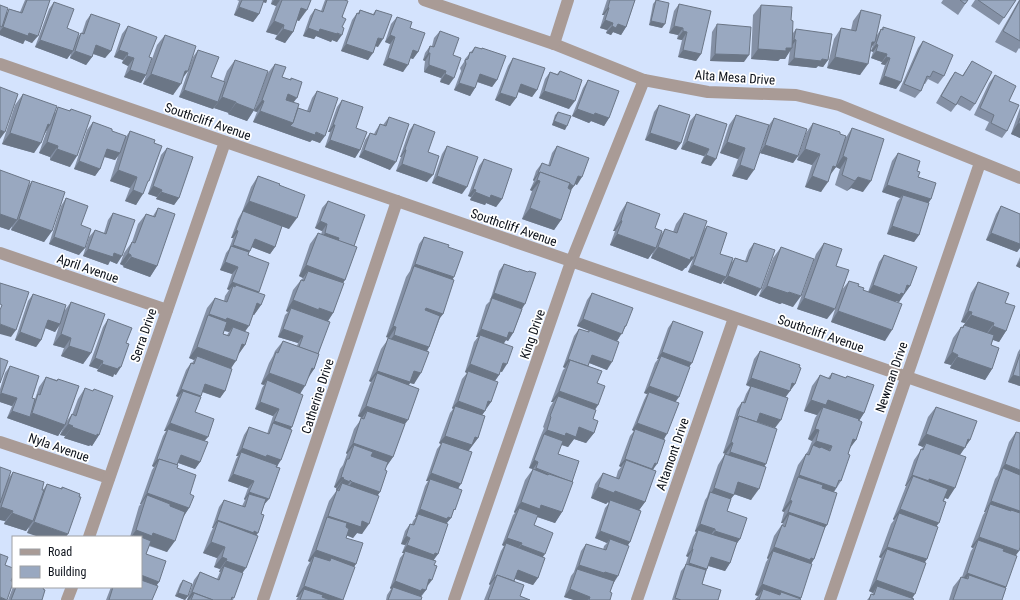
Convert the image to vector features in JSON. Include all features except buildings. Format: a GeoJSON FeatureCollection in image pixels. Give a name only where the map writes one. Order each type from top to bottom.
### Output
{"type":"FeatureCollection","features":[{"type":"Feature","properties":{"kind":"street","name":"Alta Mesa Drive"},"geometry":{"type":"LineString","coordinates":[[424,0],[554,44],[644,80],[708,92],[796,95],[840,105],[1020,178]]}},
{"type":"Feature","properties":{"kind":"street"},"geometry":{"type":"LineString","coordinates":[[554,44],[568,0]]}},
{"type":"Feature","properties":{"kind":"street","name":"Southcliff Avenue"},"geometry":{"type":"LineString","coordinates":[[0,64],[1020,416]]}},
{"type":"Feature","properties":{"kind":"street","name":"King Drive"},"geometry":{"type":"LineString","coordinates":[[454,600],[571,262],[644,80]]}},
{"type":"Feature","properties":{"kind":"street","name":"Serra Drive"},"geometry":{"type":"LineString","coordinates":[[89,536],[225,142]]}},
{"type":"Feature","properties":{"kind":"street","name":"Newman Drive"},"geometry":{"type":"LineString","coordinates":[[830,600],[980,163]]}},
{"type":"Feature","properties":{"kind":"street","name":"Catherine Drive"},"geometry":{"type":"LineString","coordinates":[[264,600],[397,201]]}},
{"type":"Feature","properties":{"kind":"street","name":"April Avenue"},"geometry":{"type":"LineString","coordinates":[[0,253],[167,310]]}},
{"type":"Feature","properties":{"kind":"street","name":"Altamont Drive"},"geometry":{"type":"LineString","coordinates":[[637,600],[734,318]]}},
{"type":"Feature","properties":{"kind":"street","name":"Nyla Avenue"},"geometry":{"type":"LineString","coordinates":[[0,442],[109,478]]}},
{"type":"Feature","properties":{"kind":"street"},"geometry":{"type":"LineString","coordinates":[[67,600],[72,588]]}}]}
